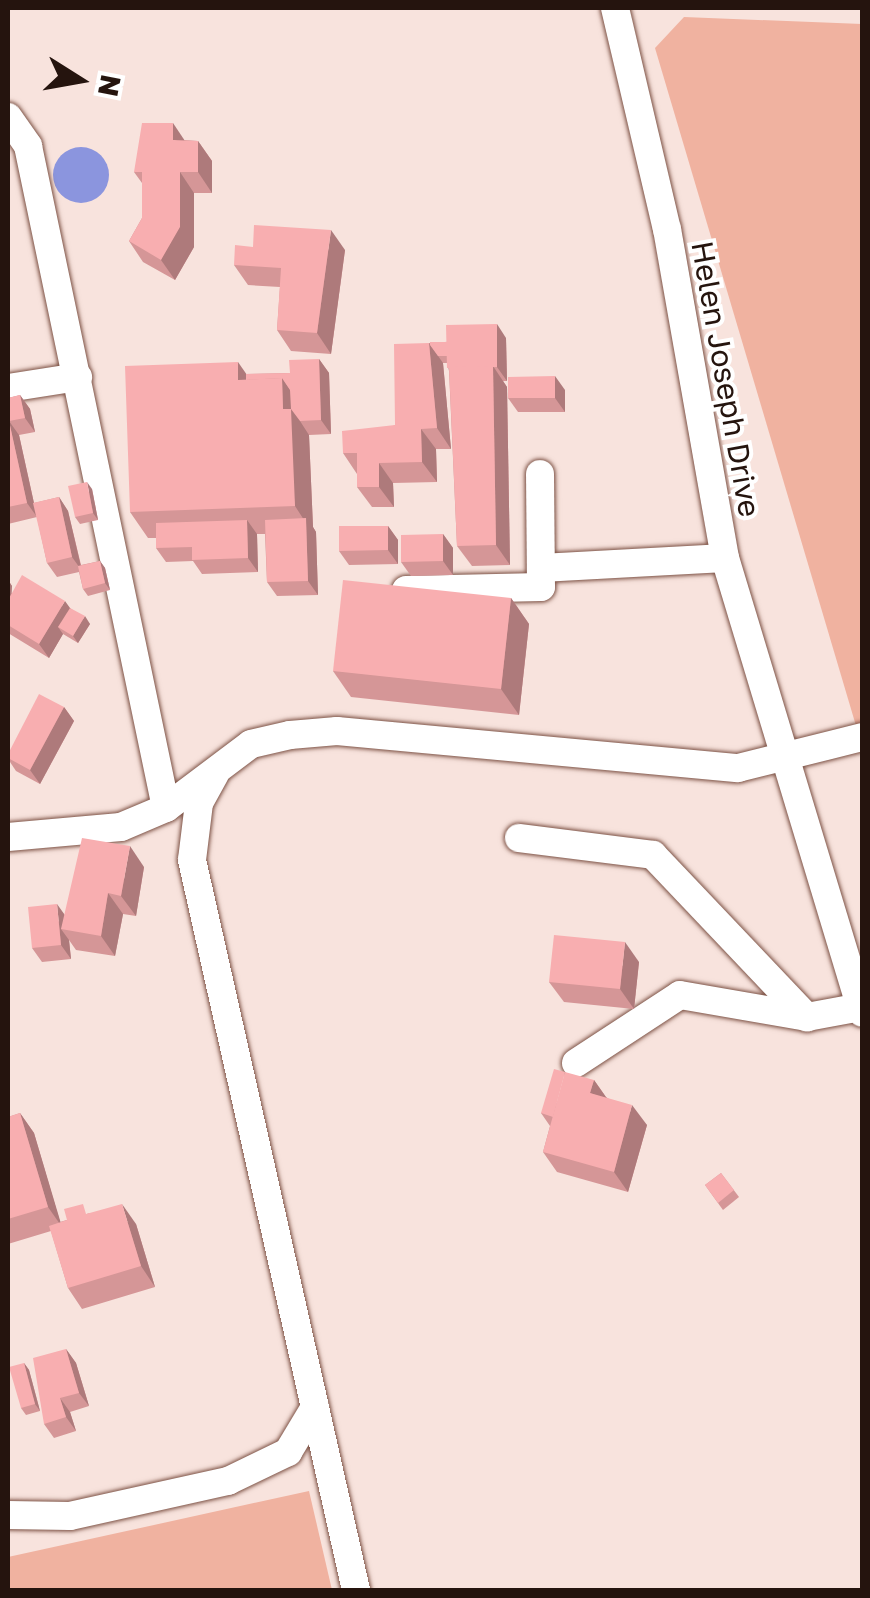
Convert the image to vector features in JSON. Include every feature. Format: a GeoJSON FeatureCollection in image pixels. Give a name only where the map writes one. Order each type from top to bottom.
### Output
{"type":"FeatureCollection","features":[{"type":"Feature","properties":{"kind":"street","name":"Helen Joseph Drive"},"geometry":{"type":"LineString","coordinates":[[615,8],[666,228],[725,558],[862,1010]]}},
{"type":"Feature","properties":{"kind":"street"},"geometry":{"type":"LineString","coordinates":[[8,117],[28,146],[166,808]]}},
{"type":"Feature","properties":{"kind":"street"},"geometry":{"type":"LineString","coordinates":[[8,388],[78,376]]}},
{"type":"Feature","properties":{"kind":"street"},"geometry":{"type":"LineString","coordinates":[[406,590],[541,587],[540,474]]}},
{"type":"Feature","properties":{"kind":"street"},"geometry":{"type":"LineString","coordinates":[[541,568],[725,558]]}},
{"type":"Feature","properties":{"kind":"street"},"geometry":{"type":"LineString","coordinates":[[8,837],[121,826],[166,808],[220,764],[252,744],[337,731],[682,765],[788,758],[860,744]]}},
{"type":"Feature","properties":{"kind":"street"},"geometry":{"type":"LineString","coordinates":[[220,764],[199,803],[192,860],[356,1590]]}},
{"type":"Feature","properties":{"kind":"street"},"geometry":{"type":"LineString","coordinates":[[519,838],[654,855],[806,1017]]}},
{"type":"Feature","properties":{"kind":"street"},"geometry":{"type":"LineString","coordinates":[[576,1063],[680,995],[806,1017],[862,1010]]}},
{"type":"Feature","properties":{"kind":"street"},"geometry":{"type":"LineString","coordinates":[[8,1515],[70,1516],[228,1481],[288,1452],[315,1407]]}},
{"type":"Feature","properties":{"kind":"shaded area"},"geometry":{"type":"Polygon","coordinates":[[[684,17],[862,24],[862,746],[655,48],[684,17]]]}},
{"type":"Feature","properties":{"kind":"shaded area"},"geometry":{"type":"Polygon","coordinates":[[[309,1491],[332,1590],[8,1590],[8,1557],[309,1491]]]}},
{"type":"Feature","properties":{"kind":"water"},"geometry":{"type":"Polygon","coordinates":[[[81,147],[101,155],[109,175],[101,195],[81,203],[61,195],[53,175],[61,155],[81,147]]]}},
{"type":"Feature","properties":{"kind":"building"},"geometry":{"type":"Polygon","coordinates":[[[142,123],[173,123],[173,140],[198,141],[198,172],[180,172],[180,227],[161,260],[129,241],[142,218],[142,172],[134,172],[142,123]]]}},
{"type":"Feature","properties":{"kind":"building"},"geometry":{"type":"Polygon","coordinates":[[[254,225],[331,230],[317,333],[277,330],[281,268],[234,265],[235,245],[253,247],[254,225]]]}},
{"type":"Feature","properties":{"kind":"building"},"geometry":{"type":"Polygon","coordinates":[[[497,324],[497,367],[447,368],[446,325],[497,324]]]}},
{"type":"Feature","properties":{"kind":"building"},"geometry":{"type":"Polygon","coordinates":[[[430,342],[447,342],[447,356],[438,356],[430,342]]]}},
{"type":"Feature","properties":{"kind":"building"},"geometry":{"type":"Polygon","coordinates":[[[429,343],[437,428],[421,429],[422,462],[379,463],[379,487],[357,487],[357,453],[343,453],[342,431],[395,425],[394,344],[429,343]]]}},
{"type":"Feature","properties":{"kind":"building"},"geometry":{"type":"Polygon","coordinates":[[[319,359],[321,420],[300,421],[291,409],[290,390],[282,378],[246,380],[246,374],[290,373],[289,360],[319,359]]]}},
{"type":"Feature","properties":{"kind":"building"},"geometry":{"type":"Polygon","coordinates":[[[238,362],[238,380],[282,378],[283,409],[291,409],[295,506],[130,512],[125,366],[238,362]]]}},
{"type":"Feature","properties":{"kind":"building"},"geometry":{"type":"Polygon","coordinates":[[[493,366],[496,545],[457,546],[449,367],[493,366]]]}},
{"type":"Feature","properties":{"kind":"building"},"geometry":{"type":"Polygon","coordinates":[[[555,376],[555,398],[508,398],[508,377],[555,376]]]}},
{"type":"Feature","properties":{"kind":"building"},"geometry":{"type":"Polygon","coordinates":[[[20,395],[25,418],[9,421],[27,503],[8,507],[8,398],[20,395]]]}},
{"type":"Feature","properties":{"kind":"building"},"geometry":{"type":"Polygon","coordinates":[[[87,482],[93,513],[75,517],[68,486],[87,482]]]}},
{"type":"Feature","properties":{"kind":"building"},"geometry":{"type":"Polygon","coordinates":[[[59,497],[72,557],[47,563],[33,503],[59,497]]]}},
{"type":"Feature","properties":{"kind":"building"},"geometry":{"type":"Polygon","coordinates":[[[306,518],[308,581],[267,582],[265,520],[306,518]]]}},
{"type":"Feature","properties":{"kind":"building"},"geometry":{"type":"Polygon","coordinates":[[[247,520],[248,558],[192,560],[192,547],[156,548],[156,523],[247,520]]]}},
{"type":"Feature","properties":{"kind":"building"},"geometry":{"type":"Polygon","coordinates":[[[339,526],[388,526],[388,550],[339,551],[339,526]]]}},
{"type":"Feature","properties":{"kind":"building"},"geometry":{"type":"Polygon","coordinates":[[[443,534],[443,561],[401,562],[401,535],[443,534]]]}},
{"type":"Feature","properties":{"kind":"building"},"geometry":{"type":"Polygon","coordinates":[[[100,561],[105,583],[83,589],[78,566],[100,561]]]}},
{"type":"Feature","properties":{"kind":"building"},"geometry":{"type":"Polygon","coordinates":[[[22,575],[65,601],[39,644],[8,625],[8,600],[22,575]]]}},
{"type":"Feature","properties":{"kind":"building"},"geometry":{"type":"Polygon","coordinates":[[[343,580],[511,598],[501,689],[333,671],[343,580]]]}},
{"type":"Feature","properties":{"kind":"building"},"geometry":{"type":"Polygon","coordinates":[[[70,608],[85,616],[73,636],[58,627],[70,608]]]}},
{"type":"Feature","properties":{"kind":"building"},"geometry":{"type":"Polygon","coordinates":[[[39,694],[64,707],[30,770],[8,758],[8,754],[39,694]]]}},
{"type":"Feature","properties":{"kind":"building"},"geometry":{"type":"Polygon","coordinates":[[[82,838],[130,846],[121,896],[108,893],[101,936],[61,929],[82,838]]]}},
{"type":"Feature","properties":{"kind":"building"},"geometry":{"type":"Polygon","coordinates":[[[57,904],[61,945],[32,948],[28,907],[57,904]]]}},
{"type":"Feature","properties":{"kind":"building"},"geometry":{"type":"Polygon","coordinates":[[[554,935],[625,942],[620,989],[549,982],[554,935]]]}},
{"type":"Feature","properties":{"kind":"building"},"geometry":{"type":"Polygon","coordinates":[[[554,1069],[565,1072],[553,1117],[541,1113],[554,1069]]]}},
{"type":"Feature","properties":{"kind":"building"},"geometry":{"type":"Polygon","coordinates":[[[565,1072],[594,1080],[590,1093],[632,1105],[614,1172],[543,1152],[565,1072]]]}},
{"type":"Feature","properties":{"kind":"building"},"geometry":{"type":"Polygon","coordinates":[[[20,1113],[48,1207],[8,1219],[8,1117],[20,1113]]]}},
{"type":"Feature","properties":{"kind":"building"},"geometry":{"type":"Polygon","coordinates":[[[721,1173],[734,1190],[718,1203],[705,1185],[721,1173]]]}},
{"type":"Feature","properties":{"kind":"building"},"geometry":{"type":"Polygon","coordinates":[[[83,1204],[86,1214],[122,1204],[141,1266],[68,1288],[49,1226],[67,1220],[64,1209],[83,1204]]]}},
{"type":"Feature","properties":{"kind":"building"},"geometry":{"type":"Polygon","coordinates":[[[66,1349],[79,1393],[60,1398],[66,1417],[44,1424],[33,1358],[66,1349]]]}},
{"type":"Feature","properties":{"kind":"building"},"geometry":{"type":"Polygon","coordinates":[[[24,1363],[35,1404],[21,1408],[9,1367],[24,1363]]]}}]}
